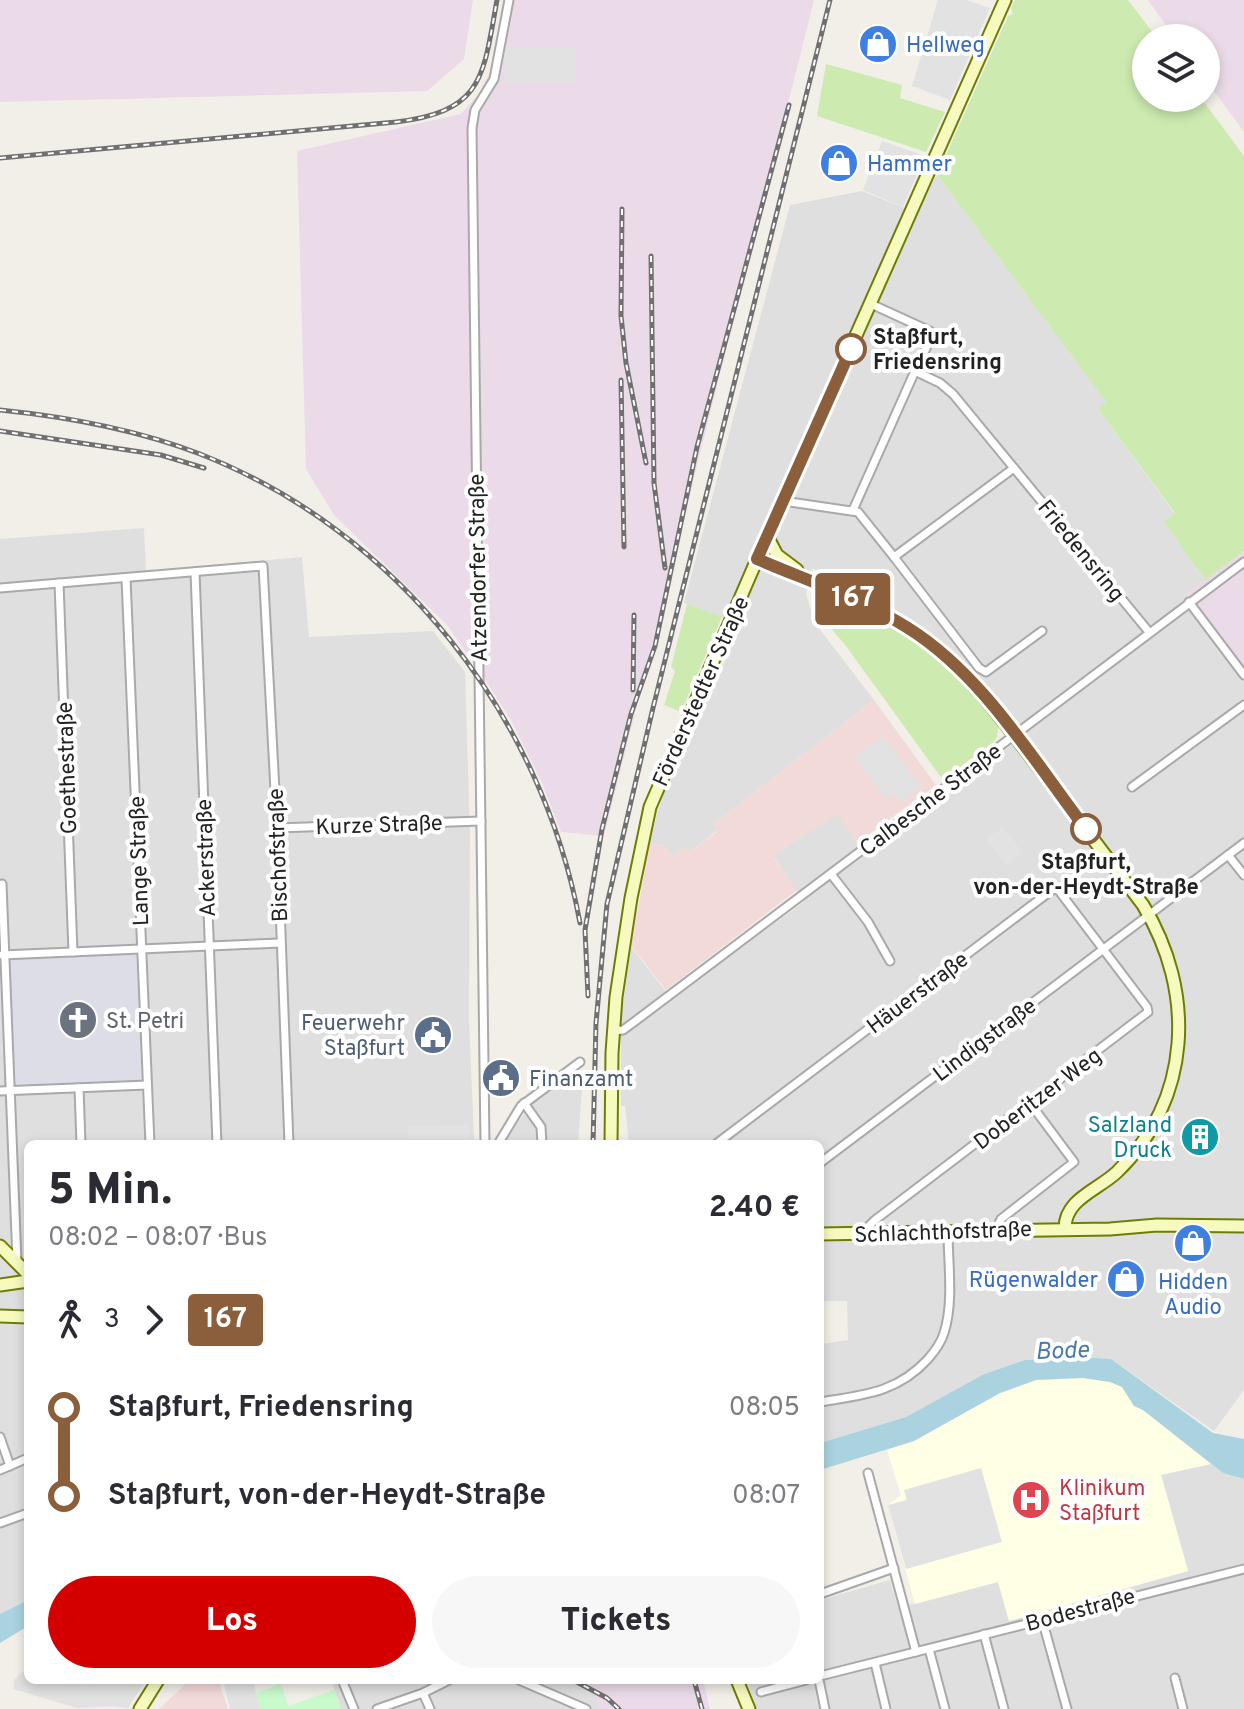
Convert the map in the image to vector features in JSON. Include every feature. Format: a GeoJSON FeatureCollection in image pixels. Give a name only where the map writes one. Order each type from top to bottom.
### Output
{"type":"FeatureCollection","features":[{"type":"Feature","properties":{"kind":"street","name":"Atzendorfer Straße"},"geometry":{"type":"LineString","coordinates":[[485,1140],[472,128],[475,110],[494,79],[509,0]]}},
{"type":"Feature","properties":{"kind":"street","name":"Förderstedter Straße"},"geometry":{"type":"LineString","coordinates":[[611,1140],[613,1031],[631,898],[650,807],[1005,0]]}},
{"type":"Feature","properties":{"kind":"street"},"geometry":{"type":"LineString","coordinates":[[853,510],[931,338],[930,331],[871,304]]}},
{"type":"Feature","properties":{"kind":"street","name":"Friedensring"},"geometry":{"type":"LineString","coordinates":[[915,371],[940,383],[953,394],[1149,632]]}},
{"type":"Feature","properties":{"kind":"street"},"geometry":{"type":"LineString","coordinates":[[894,557],[1014,468]]}},
{"type":"Feature","properties":{"kind":"street"},"geometry":{"type":"LineString","coordinates":[[783,501],[858,512],[979,668],[986,672],[1042,631]]}},
{"type":"Feature","properties":{"kind":"street"},"geometry":{"type":"LineString","coordinates":[[767,536],[777,555],[797,569],[800,577]]}},
{"type":"Feature","properties":{"kind":"street"},"geometry":{"type":"LineString","coordinates":[[757,559],[866,605],[921,637],[965,674],[1149,915],[1167,953],[1177,994],[1179,1033],[1172,1077],[1157,1117],[1142,1142],[1114,1175],[1071,1206],[1066,1215],[1065,1228]]}},
{"type":"Feature","properties":{"kind":"street","name":"Calbesche Straße"},"geometry":{"type":"LineString","coordinates":[[613,1031],[623,1030],[634,1022],[1244,562]]}},
{"type":"Feature","properties":{"kind":"street","name":"Bischofstraße"},"geometry":{"type":"LineString","coordinates":[[195,572],[263,566],[289,1140]]}},
{"type":"Feature","properties":{"kind":"street"},"geometry":{"type":"LineString","coordinates":[[0,588],[195,572]]}},
{"type":"Feature","properties":{"kind":"street","name":"Ackerstraße"},"geometry":{"type":"LineString","coordinates":[[195,572],[217,1140]]}},
{"type":"Feature","properties":{"kind":"street","name":"Lange Straße"},"geometry":{"type":"LineString","coordinates":[[126,578],[150,1140]]}},
{"type":"Feature","properties":{"kind":"street","name":"Goethestraße"},"geometry":{"type":"LineString","coordinates":[[59,583],[73,952]]}},
{"type":"Feature","properties":{"kind":"street"},"geometry":{"type":"LineString","coordinates":[[1189,602],[1244,675]]}},
{"type":"Feature","properties":{"kind":"street"},"geometry":{"type":"LineString","coordinates":[[1132,787],[1244,705]]}},
{"type":"Feature","properties":{"kind":"street","name":"Kurze Straße"},"geometry":{"type":"LineString","coordinates":[[277,828],[481,821]]}},
{"type":"Feature","properties":{"kind":"street","name":"Lindigstraße"},"geometry":{"type":"LineString","coordinates":[[824,1160],[1244,843]]}},
{"type":"Feature","properties":{"kind":"street"},"geometry":{"type":"LineString","coordinates":[[1228,855],[1244,875]]}},
{"type":"Feature","properties":{"kind":"street"},"geometry":{"type":"LineString","coordinates":[[831,874],[868,922],[890,961]]}},
{"type":"Feature","properties":{"kind":"street"},"geometry":{"type":"LineString","coordinates":[[1,884],[17,1261]]}},
{"type":"Feature","properties":{"kind":"street","name":"Häuerstraße"},"geometry":{"type":"LineString","coordinates":[[721,1140],[1056,887],[1104,949]]}},
{"type":"Feature","properties":{"kind":"street"},"geometry":{"type":"LineString","coordinates":[[2,955],[280,943]]}},
{"type":"Feature","properties":{"kind":"street","name":"Doberitzer Weg"},"geometry":{"type":"LineString","coordinates":[[866,1234],[867,1228],[875,1220],[1148,1012],[1104,949]]}},
{"type":"Feature","properties":{"kind":"street"},"geometry":{"type":"LineString","coordinates":[[501,1140],[524,1103],[580,1062]]}},
{"type":"Feature","properties":{"kind":"street"},"geometry":{"type":"LineString","coordinates":[[0,1091],[147,1085]]}},
{"type":"Feature","properties":{"kind":"street"},"geometry":{"type":"LineString","coordinates":[[79,1088],[81,1140]]}},
{"type":"Feature","properties":{"kind":"street"},"geometry":{"type":"LineString","coordinates":[[524,1103],[541,1127],[542,1140]]}},
{"type":"Feature","properties":{"kind":"street"},"geometry":{"type":"LineString","coordinates":[[995,1231],[1001,1219],[1074,1162],[1030,1103]]}},
{"type":"Feature","properties":{"kind":"street","name":"Schlachthofstraße"},"geometry":{"type":"LineString","coordinates":[[824,1234],[1244,1226]]}},
{"type":"Feature","properties":{"kind":"street"},"geometry":{"type":"LineString","coordinates":[[824,1401],[894,1387],[913,1374],[937,1347],[947,1322],[948,1232]]}},
{"type":"Feature","properties":{"kind":"street"},"geometry":{"type":"LineString","coordinates":[[0,1246],[24,1269]]}},
{"type":"Feature","properties":{"kind":"street"},"geometry":{"type":"LineString","coordinates":[[0,1285],[24,1282]]}},
{"type":"Feature","properties":{"kind":"street"},"geometry":{"type":"LineString","coordinates":[[0,1316],[24,1317]]}},
{"type":"Feature","properties":{"kind":"street"},"geometry":{"type":"LineString","coordinates":[[0,1437],[10,1466]]}},
{"type":"Feature","properties":{"kind":"street"},"geometry":{"type":"LineString","coordinates":[[0,1470],[24,1460]]}},
{"type":"Feature","properties":{"kind":"street"},"geometry":{"type":"LineString","coordinates":[[868,1473],[916,1652]]}},
{"type":"Feature","properties":{"kind":"street"},"geometry":{"type":"LineString","coordinates":[[0,1523],[24,1514]]}},
{"type":"Feature","properties":{"kind":"street"},"geometry":{"type":"LineString","coordinates":[[824,1593],[894,1568]]}},
{"type":"Feature","properties":{"kind":"street","name":"Bodestraße"},"geometry":{"type":"LineString","coordinates":[[824,1677],[1244,1569]]}},
{"type":"Feature","properties":{"kind":"street"},"geometry":{"type":"LineString","coordinates":[[1042,1619],[1067,1709]]}},
{"type":"Feature","properties":{"kind":"street"},"geometry":{"type":"LineString","coordinates":[[984,1634],[1004,1709]]}},
{"type":"Feature","properties":{"kind":"street"},"geometry":{"type":"LineString","coordinates":[[929,1649],[945,1709]]}},
{"type":"Feature","properties":{"kind":"street"},"geometry":{"type":"LineString","coordinates":[[875,1663],[886,1709]]}},
{"type":"Feature","properties":{"kind":"street"},"geometry":{"type":"LineString","coordinates":[[1175,1678],[1183,1709]]}},
{"type":"Feature","properties":{"kind":"street"},"geometry":{"type":"LineString","coordinates":[[140,1709],[156,1684]]}},
{"type":"Feature","properties":{"kind":"street"},"geometry":{"type":"LineString","coordinates":[[344,1684],[354,1709]]}},
{"type":"Feature","properties":{"kind":"street"},"geometry":{"type":"LineString","coordinates":[[377,1709],[441,1684]]}},
{"type":"Feature","properties":{"kind":"street"},"geometry":{"type":"LineString","coordinates":[[528,1684],[586,1709]]}},
{"type":"Feature","properties":{"kind":"street"},"geometry":{"type":"LineString","coordinates":[[739,1684],[749,1709]]}},
{"type":"Feature","properties":{"kind":"street"},"geometry":{"type":"LineString","coordinates":[[761,1692],[791,1684]]}},
{"type":"Feature","properties":{"kind":"street"},"geometry":{"type":"LineString","coordinates":[[820,1684],[825,1709]]}},
{"type":"Feature","properties":{"kind":"street"},"geometry":{"type":"LineString","coordinates":[[423,1693],[430,1709]]}},
{"type":"Feature","properties":{"kind":"shaded area"},"geometry":{"type":"Polygon","coordinates":[[[0,0],[473,0],[464,59],[427,91],[0,102],[0,0]]]}},
{"type":"Feature","properties":{"kind":"shaded area"},"geometry":{"type":"Polygon","coordinates":[[[503,0],[814,0],[604,836],[561,832],[542,783],[511,720],[447,625],[334,515],[306,469],[297,151],[461,114],[478,95],[490,72],[503,0]]]}},
{"type":"Feature","properties":{"kind":"shaded area"},"geometry":{"type":"Polygon","coordinates":[[[938,0],[966,0],[990,8],[950,100],[912,86],[938,0]]]}},
{"type":"Feature","properties":{"kind":"shaded area"},"geometry":{"type":"Polygon","coordinates":[[[1148,0],[1244,0],[1244,132],[1220,99],[1220,24],[1165,24],[1148,0]]]}},
{"type":"Feature","properties":{"kind":"shaded area"},"geometry":{"type":"Polygon","coordinates":[[[575,47],[576,83],[505,83],[504,48],[575,47]]]}},
{"type":"Feature","properties":{"kind":"shaded area"},"geometry":{"type":"Polygon","coordinates":[[[882,141],[925,156],[903,207],[863,190],[882,141]]]}},
{"type":"Feature","properties":{"kind":"shaded area"},"geometry":{"type":"Polygon","coordinates":[[[937,175],[1107,403],[1098,409],[1175,514],[1164,522],[1205,580],[1187,594],[1244,670],[1244,1390],[1214,1431],[1111,1359],[1080,1357],[1025,1360],[984,1374],[906,1417],[824,1442],[824,1344],[848,1340],[847,1301],[824,1301],[824,1140],[629,1140],[625,1106],[621,1106],[621,1018],[631,947],[671,998],[804,902],[773,856],[838,813],[867,858],[1023,736],[960,658],[911,619],[864,591],[812,568],[806,594],[815,623],[874,700],[714,824],[718,830],[690,852],[685,848],[673,857],[665,846],[650,844],[673,769],[742,625],[684,603],[790,205],[862,191],[915,212],[937,175]]]}},
{"type":"Feature","properties":{"kind":"shaded area"},"geometry":{"type":"Polygon","coordinates":[[[144,528],[146,571],[302,557],[309,637],[433,631],[465,672],[470,831],[469,1020],[474,1139],[477,1140],[24,1140],[24,1602],[0,1614],[0,539],[144,528]]]}},
{"type":"Feature","properties":{"kind":"shaded area"},"geometry":{"type":"Polygon","coordinates":[[[1244,551],[1244,670],[1187,593],[1244,551]]]}},
{"type":"Feature","properties":{"kind":"shaded area"},"geometry":{"type":"Polygon","coordinates":[[[874,700],[936,785],[857,843],[838,814],[784,848],[773,857],[797,890],[666,990],[631,946],[650,844],[665,846],[673,857],[686,847],[690,852],[718,831],[714,824],[874,700]]]}},
{"type":"Feature","properties":{"kind":"shaded area"},"geometry":{"type":"Polygon","coordinates":[[[883,736],[921,787],[900,802],[894,794],[886,799],[854,757],[883,736]]]}},
{"type":"Feature","properties":{"kind":"shaded area"},"geometry":{"type":"Polygon","coordinates":[[[1003,827],[1023,853],[1006,865],[986,839],[1003,827]]]}},
{"type":"Feature","properties":{"kind":"shaded area"},"geometry":{"type":"Polygon","coordinates":[[[137,953],[142,1082],[14,1086],[9,960],[137,953]]]}},
{"type":"Feature","properties":{"kind":"shaded area"},"geometry":{"type":"Polygon","coordinates":[[[580,1070],[583,1074],[578,1140],[504,1140],[536,1098],[580,1070]]]}},
{"type":"Feature","properties":{"kind":"shaded area"},"geometry":{"type":"Polygon","coordinates":[[[469,1125],[470,1140],[409,1140],[408,1126],[469,1125]]]}},
{"type":"Feature","properties":{"kind":"shaded area","name":"Klinikum Staßfurt"},"geometry":{"type":"Polygon","coordinates":[[[1083,1378],[1122,1387],[1134,1406],[1211,1464],[1161,1475],[1188,1571],[1009,1621],[998,1582],[915,1604],[888,1505],[901,1495],[887,1450],[914,1441],[1000,1393],[1036,1380],[1083,1378]]]}},
{"type":"Feature","properties":{"kind":"shaded area"},"geometry":{"type":"Polygon","coordinates":[[[1211,1464],[1223,1473],[1244,1479],[1244,1709],[756,1709],[748,1684],[824,1684],[824,1599],[890,1580],[898,1608],[998,1581],[1009,1620],[1188,1571],[1161,1474],[1211,1464]]]}},
{"type":"Feature","properties":{"kind":"shaded area"},"geometry":{"type":"Polygon","coordinates":[[[981,1468],[1002,1542],[906,1569],[888,1505],[907,1500],[904,1490],[981,1468]]]}},
{"type":"Feature","properties":{"kind":"shaded area"},"geometry":{"type":"Polygon","coordinates":[[[24,1671],[24,1684],[143,1684],[128,1708],[77,1708],[13,1689],[14,1680],[24,1671]]]}},
{"type":"Feature","properties":{"kind":"shaded area"},"geometry":{"type":"Polygon","coordinates":[[[186,1684],[220,1684],[228,1709],[159,1709],[186,1684]]]}},
{"type":"Feature","properties":{"kind":"shaded area"},"geometry":{"type":"Polygon","coordinates":[[[224,1684],[254,1684],[260,1709],[230,1709],[224,1684]]]}},
{"type":"Feature","properties":{"kind":"shaded area"},"geometry":{"type":"Polygon","coordinates":[[[332,1684],[591,1684],[600,1709],[341,1709],[332,1684]]]}},
{"type":"Feature","properties":{"kind":"shaded area"},"geometry":{"type":"Polygon","coordinates":[[[591,1684],[704,1684],[710,1709],[600,1709],[591,1684]]]}},
{"type":"Feature","properties":{"kind":"green space"},"geometry":{"type":"Polygon","coordinates":[[[1015,0],[1128,0],[1146,24],[1132,24],[1132,112],[1211,112],[1244,156],[1244,551],[1205,580],[1164,522],[1175,513],[1098,409],[1106,402],[937,175],[1008,16],[1013,14],[1011,8],[1015,0]]]}},
{"type":"Feature","properties":{"kind":"green space"},"geometry":{"type":"Polygon","coordinates":[[[826,64],[902,85],[900,98],[945,112],[926,152],[817,116],[826,64]]]}},
{"type":"Feature","properties":{"kind":"green space"},"geometry":{"type":"Polygon","coordinates":[[[816,592],[897,630],[939,659],[999,724],[993,743],[943,780],[825,619],[816,592]]]}},
{"type":"Feature","properties":{"kind":"green space"},"geometry":{"type":"Polygon","coordinates":[[[687,604],[722,617],[681,712],[664,705],[675,671],[671,667],[687,604]]]}},
{"type":"Feature","properties":{"kind":"green space"},"geometry":{"type":"Polygon","coordinates":[[[281,1684],[288,1706],[334,1690],[341,1709],[260,1709],[256,1693],[281,1684]]]}},
{"type":"Feature","properties":{"kind":"water"},"geometry":{"type":"Polygon","coordinates":[[[1111,1359],[1213,1433],[1244,1439],[1244,1479],[1223,1473],[1134,1406],[1122,1387],[1083,1378],[1036,1380],[1000,1393],[914,1441],[824,1469],[824,1442],[906,1417],[984,1374],[1025,1360],[1111,1359]]]}},
{"type":"Feature","properties":{"kind":"water"},"geometry":{"type":"Polygon","coordinates":[[[24,1602],[24,1628],[0,1643],[0,1614],[24,1602]]]}},
{"type":"Feature","properties":{"kind":"railway"},"geometry":{"type":"LineString","coordinates":[[0,158],[425,117],[463,99],[474,86],[488,50],[497,0]]}},
{"type":"Feature","properties":{"kind":"railway"},"geometry":{"type":"LineString","coordinates":[[593,1140],[596,1023],[607,904],[830,0]]}},
{"type":"Feature","properties":{"kind":"railway"},"geometry":{"type":"LineString","coordinates":[[588,996],[585,930],[602,829],[631,714],[655,646],[697,447],[789,105]]}},
{"type":"Feature","properties":{"kind":"railway"},"geometry":{"type":"LineString","coordinates":[[622,209],[621,316],[626,363],[646,463]]}},
{"type":"Feature","properties":{"kind":"railway"},"geometry":{"type":"LineString","coordinates":[[651,256],[654,483],[665,568]]}},
{"type":"Feature","properties":{"kind":"railway"},"geometry":{"type":"LineString","coordinates":[[621,380],[624,547]]}},
{"type":"Feature","properties":{"kind":"railway"},"geometry":{"type":"LineString","coordinates":[[0,410],[102,425],[200,454],[272,488],[338,531],[397,582],[450,640],[495,704],[532,773],[561,847],[580,923]]}},
{"type":"Feature","properties":{"kind":"railway"},"geometry":{"type":"LineString","coordinates":[[0,431],[161,455],[204,468]]}},
{"type":"Feature","properties":{"kind":"railway"},"geometry":{"type":"LineString","coordinates":[[633,690],[634,615]]}},
{"type":"Feature","properties":{"kind":"railway"},"geometry":{"type":"LineString","coordinates":[[581,1684],[607,1698],[619,1709]]}},
{"type":"Feature","properties":{"kind":"railway"},"geometry":{"type":"LineString","coordinates":[[695,1684],[702,1709]]}},
{"type":"Feature","properties":{"kind":"bus line","name":"167"},"geometry":{"type":"LineString","coordinates":[[851,349],[757,559],[888,616],[944,655],[989,703],[1086,829]]}},
{"type":"Feature","properties":{"kind":"place","name":"Hellweg"},"geometry":{"type":"Point","coordinates":[878,44]}},
{"type":"Feature","properties":{"kind":"place","name":"Hammer"},"geometry":{"type":"Point","coordinates":[839,163]}},
{"type":"Feature","properties":{"kind":"place","name":"Staßfurt, Friedensring"},"geometry":{"type":"Point","coordinates":[851,349]}},
{"type":"Feature","properties":{"kind":"place","name":"Staßfurt, von-der-Heydt-Straße"},"geometry":{"type":"Point","coordinates":[1086,829]}},
{"type":"Feature","properties":{"kind":"place","name":"St. Petri"},"geometry":{"type":"Point","coordinates":[78,1020]}},
{"type":"Feature","properties":{"kind":"place","name":"Feuerwehr Staßfurt"},"geometry":{"type":"Point","coordinates":[433,1035]}},
{"type":"Feature","properties":{"kind":"place","name":"Finanzamt"},"geometry":{"type":"Point","coordinates":[501,1078]}},
{"type":"Feature","properties":{"kind":"place","name":"Salzland Druck"},"geometry":{"type":"Point","coordinates":[1200,1137]}},
{"type":"Feature","properties":{"kind":"place","name":"Hidden Audio"},"geometry":{"type":"Point","coordinates":[1193,1243]}},
{"type":"Feature","properties":{"kind":"place","name":"Rügenwalder"},"geometry":{"type":"Point","coordinates":[1126,1279]}},
{"type":"Feature","properties":{"kind":"place","name":"Klinikum Staßfurt"},"geometry":{"type":"Point","coordinates":[1031,1500]}},
{"type":"Feature","properties":{"kind":"water label","name":"Bode"},"geometry":{"type":"Point","coordinates":[1062,1350]}}]}
